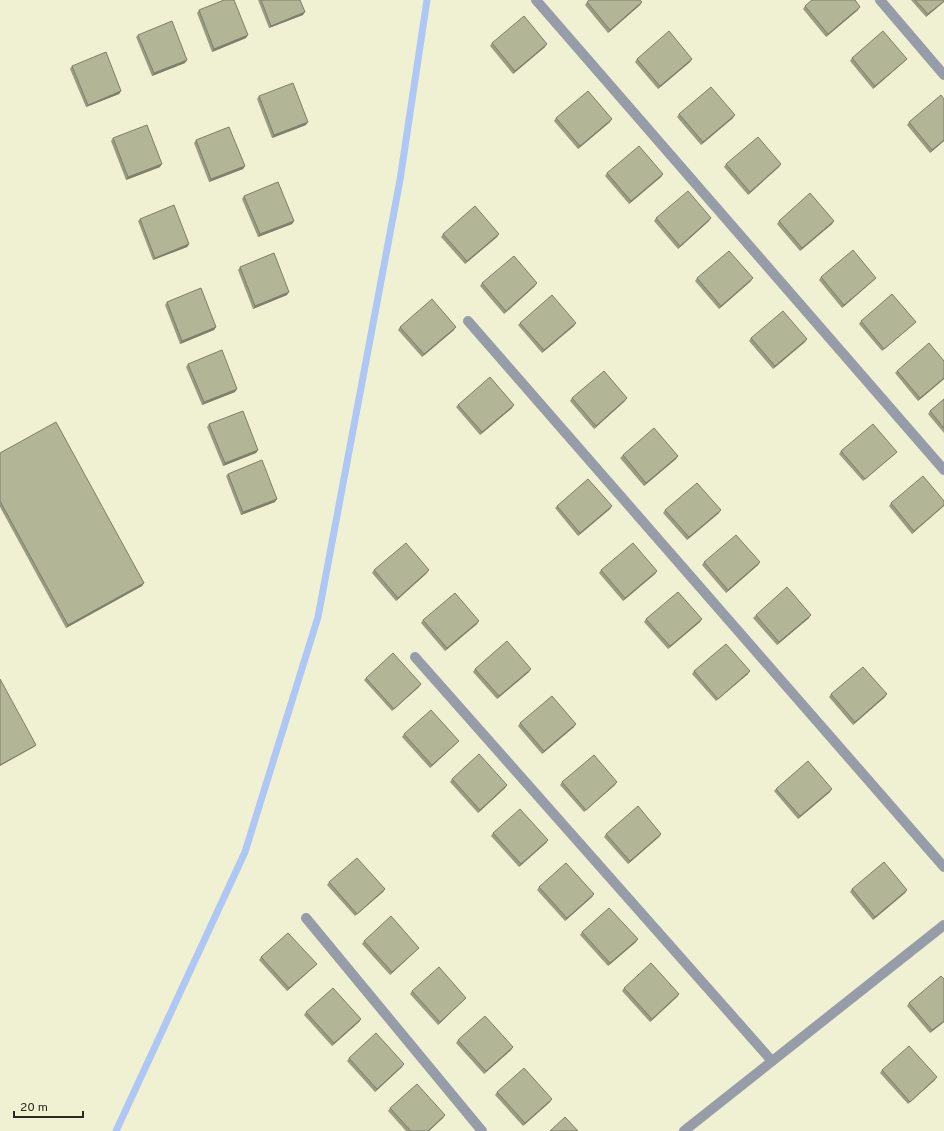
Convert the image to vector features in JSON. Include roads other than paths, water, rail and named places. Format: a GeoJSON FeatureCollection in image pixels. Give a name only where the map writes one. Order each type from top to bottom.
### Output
{"type":"FeatureCollection","features":[{"type":"Feature","properties":{"kind":"street"},"geometry":{"type":"LineString","coordinates":[[536,0],[944,470]]}},
{"type":"Feature","properties":{"kind":"street"},"geometry":{"type":"LineString","coordinates":[[880,0],[944,75]]}},
{"type":"Feature","properties":{"kind":"street"},"geometry":{"type":"LineString","coordinates":[[468,321],[944,867]]}},
{"type":"Feature","properties":{"kind":"street"},"geometry":{"type":"LineString","coordinates":[[414,657],[772,1061]]}},
{"type":"Feature","properties":{"kind":"street"},"geometry":{"type":"LineString","coordinates":[[306,918],[482,1131]]}},
{"type":"Feature","properties":{"kind":"street"},"geometry":{"type":"LineString","coordinates":[[684,1131],[944,925]]}},
{"type":"Feature","properties":{"kind":"waterway"},"geometry":{"type":"LineString","coordinates":[[116,1131],[245,852],[318,617],[400,180],[427,0]]}}]}
